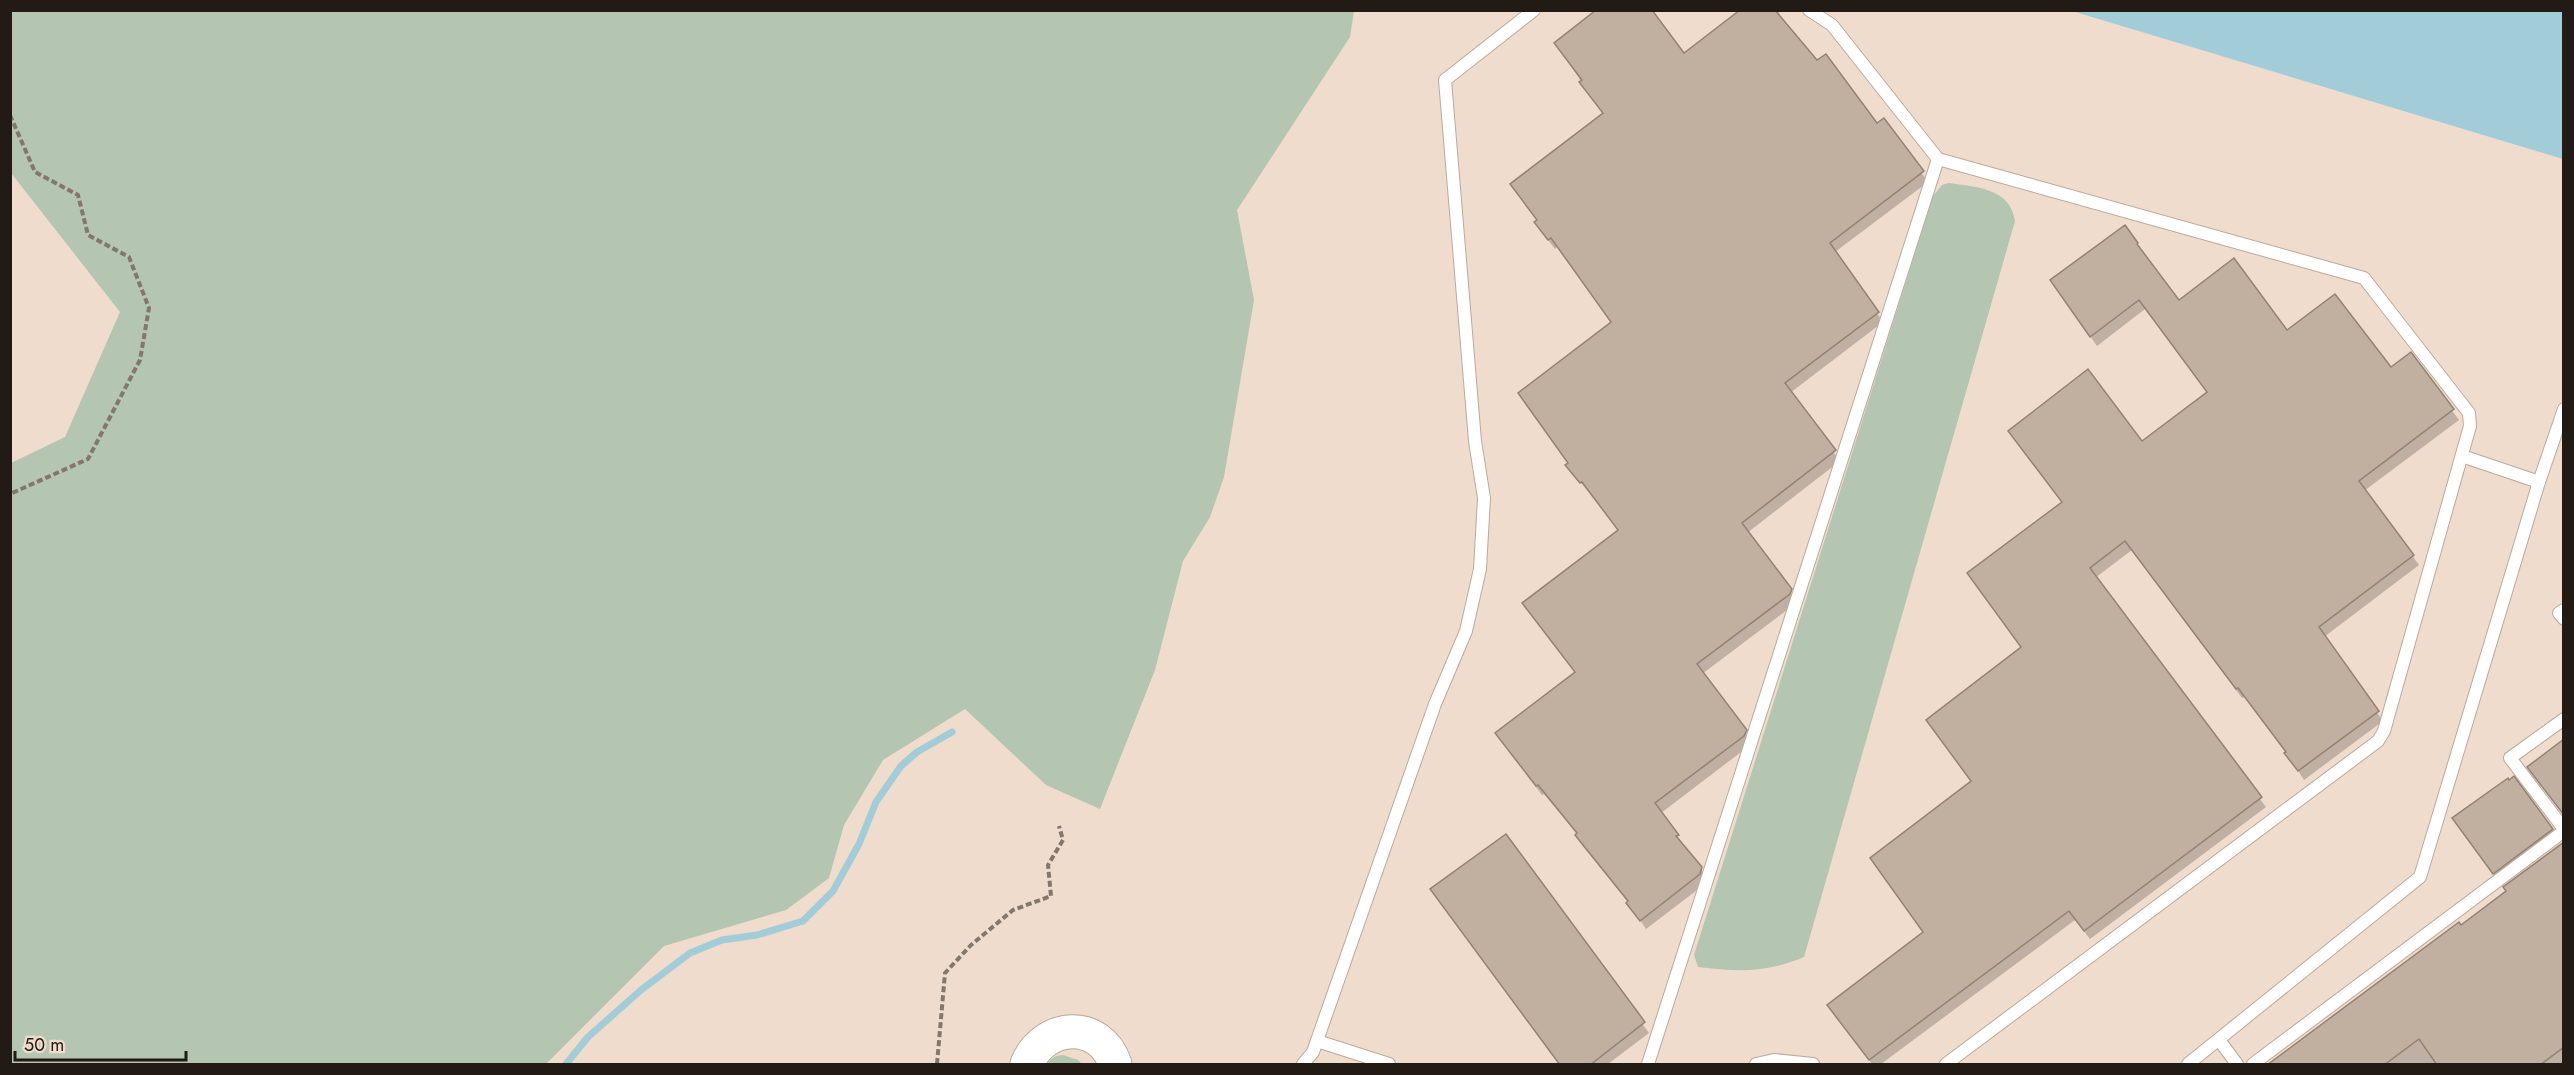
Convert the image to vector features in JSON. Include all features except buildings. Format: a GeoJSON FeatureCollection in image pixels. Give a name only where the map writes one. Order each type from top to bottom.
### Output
{"type":"FeatureCollection","features":[{"type":"Feature","properties":{"kind":"main road"},"geometry":{"type":"LineString","coordinates":[[1027,1065],[1039,1044],[1058,1033],[1070,1031],[1081,1032],[1101,1042],[1115,1065]]}},
{"type":"Feature","properties":{"kind":"lane"},"geometry":{"type":"LineString","coordinates":[[1303,1065],[1313,1052],[1435,704],[1466,631],[1480,568],[1484,498],[1475,441],[1445,81],[1533,10]]}},
{"type":"Feature","properties":{"kind":"lane"},"geometry":{"type":"LineString","coordinates":[[1809,10],[1832,25],[1938,159],[2351,272],[2364,278],[2469,413],[2470,426],[2462,456],[2384,731],[2378,741],[1946,1065]]}},
{"type":"Feature","properties":{"kind":"lane"},"geometry":{"type":"LineString","coordinates":[[1648,1065],[1938,159]]}},
{"type":"Feature","properties":{"kind":"lane"},"geometry":{"type":"LineString","coordinates":[[2188,1065],[2420,877],[2539,482],[2564,409]]}},
{"type":"Feature","properties":{"kind":"lane"},"geometry":{"type":"LineString","coordinates":[[2462,456],[2539,482]]}},
{"type":"Feature","properties":{"kind":"lane"},"geometry":{"type":"LineString","coordinates":[[2564,610],[2559,613],[2564,619]]}},
{"type":"Feature","properties":{"kind":"lane"},"geometry":{"type":"LineString","coordinates":[[2253,1065],[2564,830],[2510,758],[2564,718]]}},
{"type":"Feature","properties":{"kind":"lane"},"geometry":{"type":"LineString","coordinates":[[2219,1040],[2237,1065]]}},
{"type":"Feature","properties":{"kind":"lane"},"geometry":{"type":"LineString","coordinates":[[1317,1041],[1389,1065]]}},
{"type":"Feature","properties":{"kind":"lane"},"geometry":{"type":"LineString","coordinates":[[1756,1065],[1774,1060],[1813,1065]]}},
{"type":"Feature","properties":{"kind":"path"},"geometry":{"type":"LineString","coordinates":[[10,115],[34,172],[78,195],[88,235],[129,257],[149,308],[140,360],[88,459],[10,494]]}},
{"type":"Feature","properties":{"kind":"path"},"geometry":{"type":"LineString","coordinates":[[937,1065],[945,973],[971,945],[1013,910],[1051,896],[1048,865],[1063,840],[1059,826]]}},
{"type":"Feature","properties":{"kind":"green space"},"geometry":{"type":"Polygon","coordinates":[[[11,10],[1354,11],[1350,37],[1237,210],[1254,300],[1224,477],[1210,517],[1183,561],[1155,670],[1100,809],[1046,785],[965,709],[883,760],[844,825],[829,878],[786,910],[664,946],[546,1064],[11,1064],[11,463],[65,437],[120,312],[11,173],[11,10]]]}},
{"type":"Feature","properties":{"kind":"green space"},"geometry":{"type":"Polygon","coordinates":[[[1949,183],[1991,191],[2007,202],[2015,221],[1804,957],[1765,969],[1727,970],[1698,967],[1694,955],[1933,196],[1942,185],[1949,183]]]}},
{"type":"Feature","properties":{"kind":"green space"},"geometry":{"type":"Polygon","coordinates":[[[1063,1055],[1078,1060],[1082,1064],[1044,1064],[1056,1056],[1063,1055]]]}},
{"type":"Feature","properties":{"kind":"water"},"geometry":{"type":"Polygon","coordinates":[[[2072,11],[2563,11],[2563,159],[2072,11]]]}},
{"type":"Feature","properties":{"kind":"waterway"},"geometry":{"type":"LineString","coordinates":[[566,1064],[588,1037],[641,990],[690,953],[722,940],[757,935],[803,921],[833,891],[859,844],[876,802],[901,766],[917,752],[952,732]]}}]}
